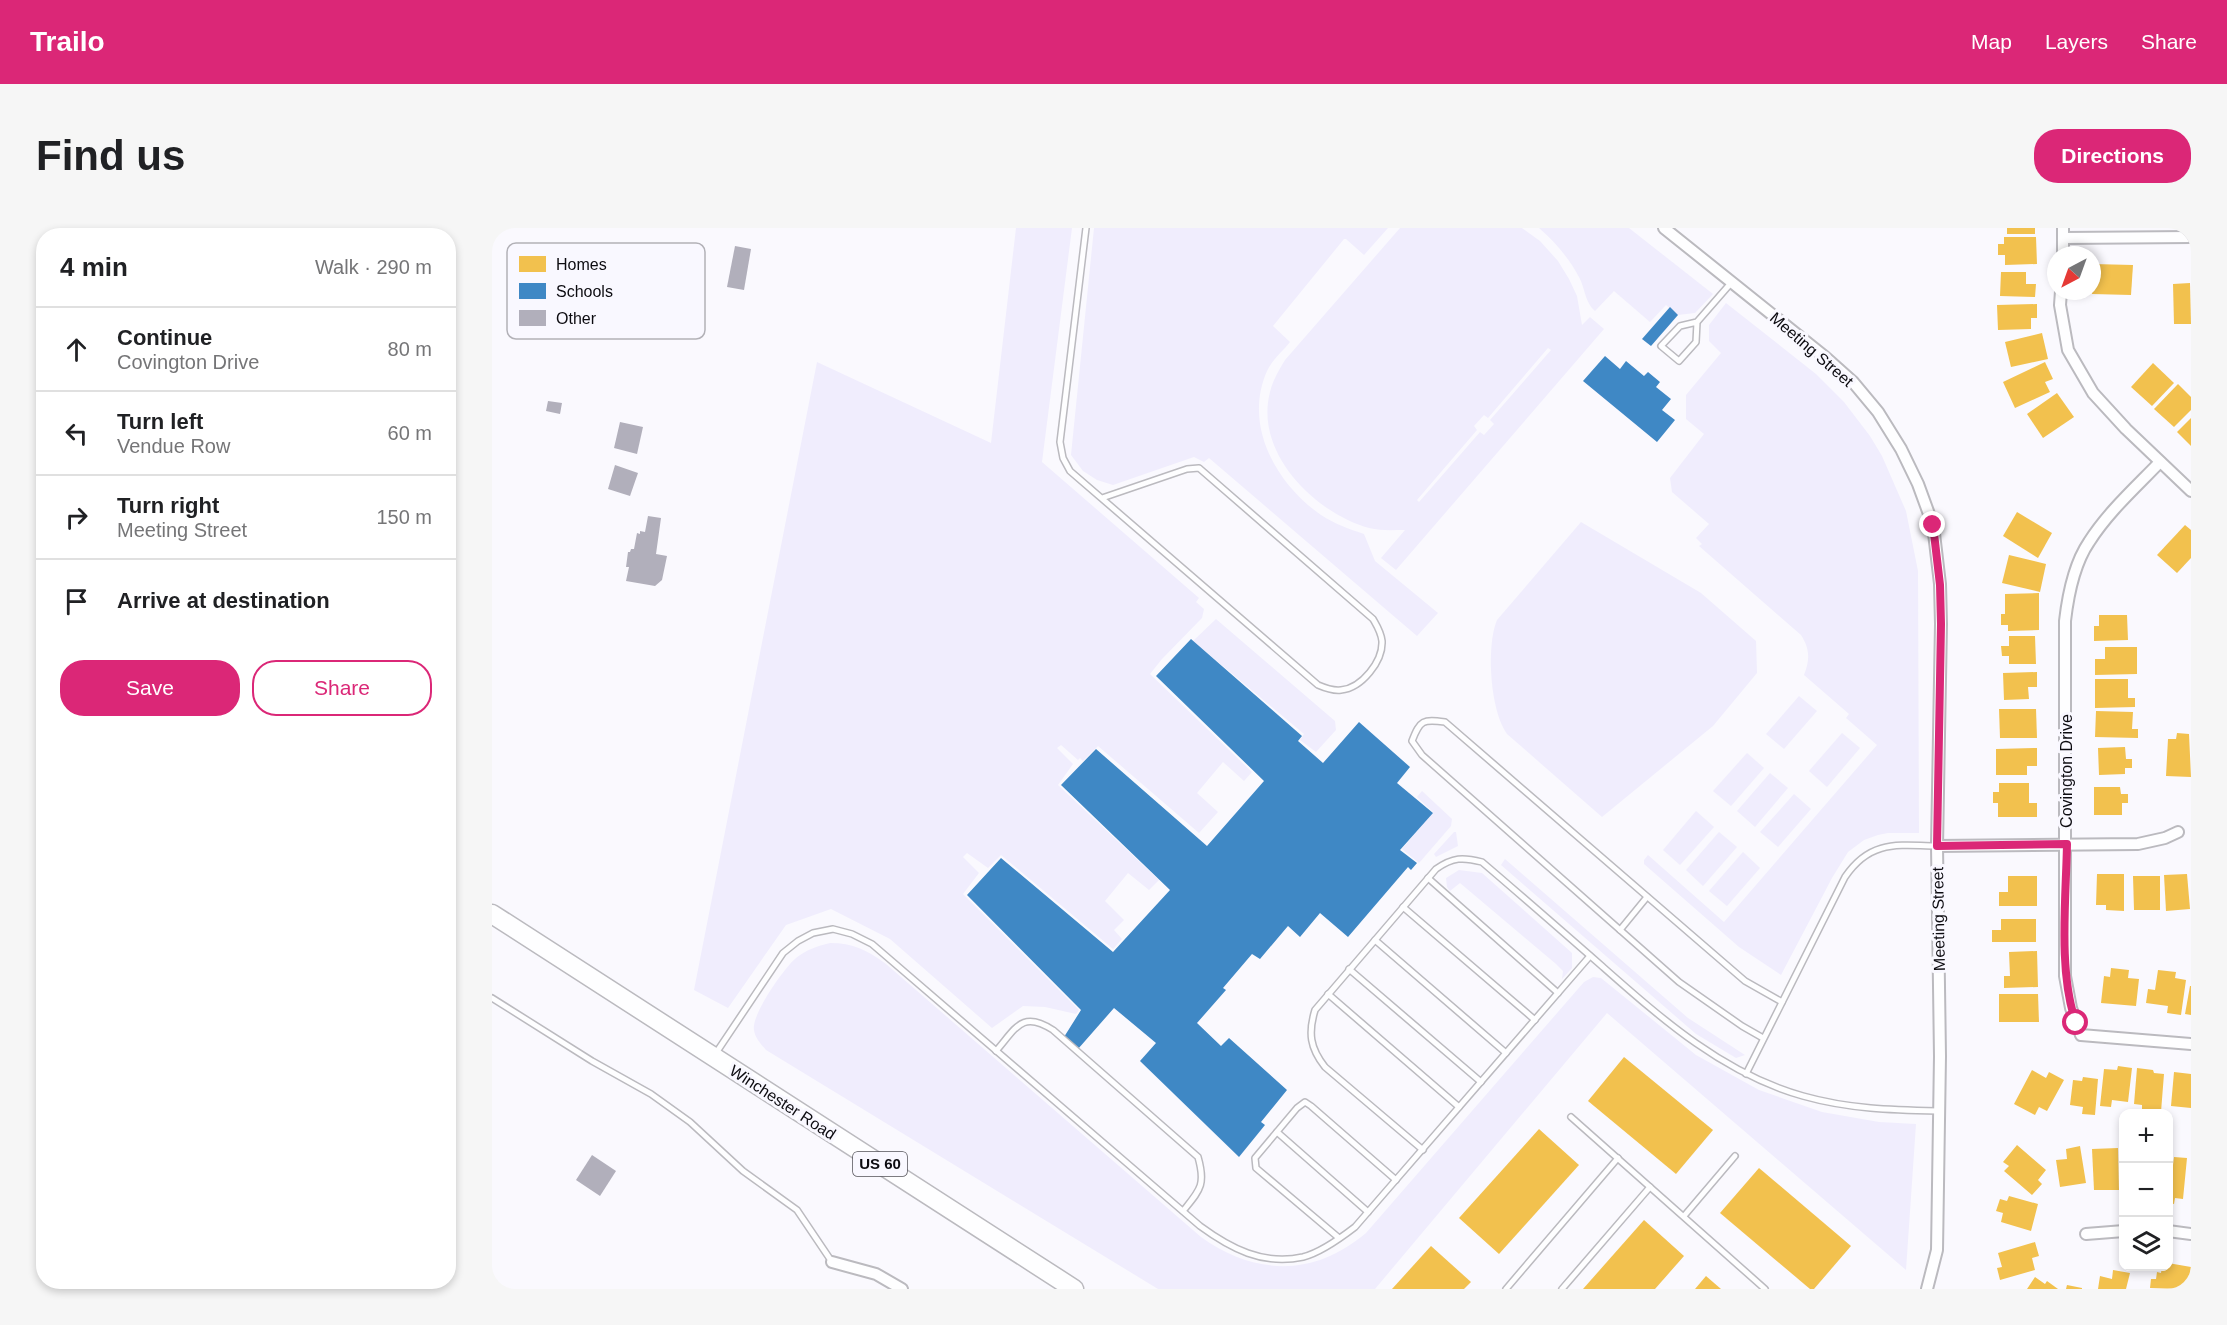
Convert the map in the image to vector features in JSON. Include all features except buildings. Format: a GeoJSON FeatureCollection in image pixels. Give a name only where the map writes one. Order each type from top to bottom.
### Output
{"type":"FeatureCollection","features":[{"type":"Feature","properties":{"kind":"highway","name":"Winchester Road"},"geometry":{"type":"LineString","coordinates":[[492,914],[1074,1289]]}},
{"type":"Feature","properties":{"kind":"street","name":"Meeting Street"},"geometry":{"type":"LineString","coordinates":[[1664,228],[1853,382],[1878,412],[1901,449],[1918,484],[1933,525],[1940,585],[1941,624],[1937,846],[1940,1056],[1937,1250],[1927,1289]]}},
{"type":"Feature","properties":{"kind":"street"},"geometry":{"type":"LineString","coordinates":[[2063,233],[2191,237]]}},
{"type":"Feature","properties":{"kind":"street"},"geometry":{"type":"LineString","coordinates":[[2060,300],[2068,350],[2093,393],[2126,429],[2191,491]]}},
{"type":"Feature","properties":{"kind":"street","name":"Covington Drive"},"geometry":{"type":"LineString","coordinates":[[2160,462],[2088,542],[2078,564],[2067,604],[2065,621],[2067,844],[2065,976],[2071,1008],[2081,1035],[2191,1044]]}},
{"type":"Feature","properties":{"kind":"street"},"geometry":{"type":"LineString","coordinates":[[1937,846],[2138,844],[2165,838],[2178,832]]}},
{"type":"Feature","properties":{"kind":"street"},"geometry":{"type":"LineString","coordinates":[[2086,1234],[2119,1231]]}},
{"type":"Feature","properties":{"kind":"street"},"geometry":{"type":"LineString","coordinates":[[2173,1232],[2191,1234]]}},
{"type":"Feature","properties":{"kind":"street"},"geometry":{"type":"LineString","coordinates":[[832,1262],[876,1274],[902,1289]]}},
{"type":"Feature","properties":{"kind":"lane"},"geometry":{"type":"LineString","coordinates":[[1086,228],[1060,442],[1063,458],[1070,471],[1318,685],[1328,689],[1342,690],[1355,686],[1367,675],[1375,663],[1382,648],[1382,639],[1373,619],[1199,468],[1187,469],[1102,498]]}},
{"type":"Feature","properties":{"kind":"lane"},"geometry":{"type":"LineString","coordinates":[[1697,322],[1696,342],[1679,361],[1661,346],[1680,326],[1697,322],[1732,282]]}},
{"type":"Feature","properties":{"kind":"lane"},"geometry":{"type":"LineString","coordinates":[[1763,1038],[1679,982],[1422,755],[1412,741],[1419,725],[1429,719],[1445,722],[1745,981],[1782,1002]]}},
{"type":"Feature","properties":{"kind":"lane"},"geometry":{"type":"LineString","coordinates":[[1746,1074],[1853,865],[1877,848],[1893,845],[1937,846]]}},
{"type":"Feature","properties":{"kind":"lane"},"geometry":{"type":"LineString","coordinates":[[1423,1150],[1333,1074],[1314,1053],[1310,1036],[1311,1022],[1315,1010],[1436,868],[1449,860],[1467,858],[1482,862],[1651,1009],[1694,1042],[1746,1074],[1804,1097],[1855,1108],[1938,1111]]}},
{"type":"Feature","properties":{"kind":"lane"},"geometry":{"type":"LineString","coordinates":[[1428,878],[1558,993]]}},
{"type":"Feature","properties":{"kind":"lane"},"geometry":{"type":"LineString","coordinates":[[1620,930],[1647,897]]}},
{"type":"Feature","properties":{"kind":"lane"},"geometry":{"type":"LineString","coordinates":[[1403,907],[1535,1020]]}},
{"type":"Feature","properties":{"kind":"lane"},"geometry":{"type":"LineString","coordinates":[[714,1057],[783,953],[813,933],[833,929],[852,934],[872,944],[1224,1244],[1251,1256],[1275,1260],[1304,1257],[1355,1227],[1590,956]]}},
{"type":"Feature","properties":{"kind":"lane"},"geometry":{"type":"LineString","coordinates":[[1375,940],[1506,1053]]}},
{"type":"Feature","properties":{"kind":"lane"},"geometry":{"type":"LineString","coordinates":[[1349,969],[1481,1082]]}},
{"type":"Feature","properties":{"kind":"lane"},"geometry":{"type":"LineString","coordinates":[[1328,994],[1459,1107]]}},
{"type":"Feature","properties":{"kind":"lane"},"geometry":{"type":"LineString","coordinates":[[492,998],[592,1061],[651,1094],[690,1122],[743,1171],[797,1210],[832,1262]]}},
{"type":"Feature","properties":{"kind":"lane"},"geometry":{"type":"LineString","coordinates":[[996,1051],[1017,1026],[1029,1021],[1040,1022],[1053,1030],[1198,1157],[1203,1175],[1198,1192],[1183,1211]]}},
{"type":"Feature","properties":{"kind":"lane"},"geometry":{"type":"LineString","coordinates":[[1339,1238],[1256,1168],[1255,1158],[1305,1102],[1396,1180]]}},
{"type":"Feature","properties":{"kind":"lane"},"geometry":{"type":"LineString","coordinates":[[1571,1117],[1765,1289]]}},
{"type":"Feature","properties":{"kind":"lane"},"geometry":{"type":"LineString","coordinates":[[1276,1132],[1368,1212]]}},
{"type":"Feature","properties":{"kind":"lane"},"geometry":{"type":"LineString","coordinates":[[1684,1216],[1735,1156]]}},
{"type":"Feature","properties":{"kind":"lane"},"geometry":{"type":"LineString","coordinates":[[1506,1289],[1618,1158]]}},
{"type":"Feature","properties":{"kind":"lane"},"geometry":{"type":"LineString","coordinates":[[1562,1289],[1650,1187]]}},
{"type":"Feature","properties":{"kind":"shaded area"},"geometry":{"type":"Polygon","coordinates":[[[1016,228],[1072,228],[1042,462],[1199,598],[1196,602],[1204,609],[1202,618],[1150,674],[1252,772],[1244,781],[1223,762],[1197,793],[1218,812],[1199,833],[1098,746],[1083,761],[1080,758],[1078,760],[1061,745],[1057,748],[1073,764],[1058,785],[1159,880],[1149,890],[1128,873],[1105,901],[1124,920],[1114,930],[1122,939],[1113,949],[1001,855],[988,868],[967,853],[963,857],[979,873],[963,894],[1079,1010],[1076,1014],[1045,1007],[1023,1006],[992,1028],[890,939],[831,909],[786,925],[728,1008],[694,990],[817,362],[991,443],[1016,228]]]}},
{"type":"Feature","properties":{"kind":"shaded area"},"geometry":{"type":"Polygon","coordinates":[[[1094,228],[1388,228],[1364,255],[1344,239],[1273,326],[1290,342],[1267,371],[1261,391],[1259,412],[1268,452],[1290,487],[1321,515],[1364,534],[1375,561],[1438,613],[1417,636],[1209,458],[1204,462],[1194,457],[1113,485],[1097,480],[1083,471],[1071,455],[1094,228]]]}},
{"type":"Feature","properties":{"kind":"shaded area"},"geometry":{"type":"Polygon","coordinates":[[[1400,228],[1522,228],[1540,241],[1558,261],[1577,296],[1582,325],[1590,317],[1604,329],[1396,570],[1381,558],[1405,530],[1369,528],[1328,509],[1293,477],[1280,458],[1271,437],[1267,415],[1271,388],[1285,360],[1400,228]],[[1548,348],[1488,418],[1484,415],[1474,426],[1477,430],[1417,500],[1419,502],[1480,432],[1484,435],[1494,424],[1490,420],[1551,350],[1548,348]]]}},
{"type":"Feature","properties":{"kind":"shaded area"},"geometry":{"type":"Polygon","coordinates":[[[1539,228],[1629,228],[1713,294],[1695,313],[1678,315],[1666,305],[1650,322],[1614,291],[1595,311],[1589,304],[1581,281],[1571,263],[1539,228]]]}},
{"type":"Feature","properties":{"kind":"shaded area"},"geometry":{"type":"Polygon","coordinates":[[[1726,303],[1816,374],[1844,402],[1870,436],[1882,456],[1906,511],[1918,571],[1919,833],[1878,835],[1864,840],[1848,852],[1781,975],[1739,947],[1644,864],[1648,855],[1724,922],[1877,745],[1846,718],[1849,714],[1804,675],[1808,655],[1801,635],[1699,546],[1702,544],[1696,538],[1709,524],[1672,492],[1670,478],[1704,434],[1686,419],[1686,395],[1721,353],[1709,341],[1709,325],[1726,303]]]}},
{"type":"Feature","properties":{"kind":"shaded area"},"geometry":{"type":"Polygon","coordinates":[[[1581,522],[1701,593],[1756,641],[1757,673],[1713,726],[1602,817],[1507,734],[1497,710],[1491,678],[1492,646],[1497,620],[1581,522]]]}},
{"type":"Feature","properties":{"kind":"shaded area"},"geometry":{"type":"Polygon","coordinates":[[[1216,619],[1335,721],[1336,730],[1316,752],[1300,740],[1304,734],[1193,641],[1216,619]]]}},
{"type":"Feature","properties":{"kind":"shaded area"},"geometry":{"type":"Polygon","coordinates":[[[1799,696],[1817,711],[1784,749],[1766,734],[1799,696]]]}},
{"type":"Feature","properties":{"kind":"shaded area"},"geometry":{"type":"Polygon","coordinates":[[[1842,733],[1860,748],[1827,787],[1809,771],[1842,733]]]}},
{"type":"Feature","properties":{"kind":"shaded area"},"geometry":{"type":"Polygon","coordinates":[[[1747,753],[1764,768],[1731,806],[1713,791],[1747,753]]]}},
{"type":"Feature","properties":{"kind":"shaded area"},"geometry":{"type":"Polygon","coordinates":[[[1770,773],[1788,788],[1755,827],[1737,811],[1770,773]]]}},
{"type":"Feature","properties":{"kind":"shaded area"},"geometry":{"type":"Polygon","coordinates":[[[1422,791],[1452,819],[1451,826],[1419,863],[1402,849],[1433,812],[1417,797],[1422,791]]]}},
{"type":"Feature","properties":{"kind":"shaded area"},"geometry":{"type":"Polygon","coordinates":[[[1794,794],[1811,809],[1778,847],[1760,832],[1794,794]]]}},
{"type":"Feature","properties":{"kind":"shaded area"},"geometry":{"type":"Polygon","coordinates":[[[1696,811],[1714,827],[1680,865],[1663,850],[1696,811]]]}},
{"type":"Feature","properties":{"kind":"shaded area"},"geometry":{"type":"Polygon","coordinates":[[[1456,832],[1458,846],[1436,857],[1434,854],[1456,832]]]}},
{"type":"Feature","properties":{"kind":"shaded area"},"geometry":{"type":"Polygon","coordinates":[[[1719,832],[1737,847],[1703,886],[1686,870],[1719,832]]]}},
{"type":"Feature","properties":{"kind":"shaded area"},"geometry":{"type":"Polygon","coordinates":[[[1743,852],[1760,868],[1727,906],[1709,891],[1743,852]]]}},
{"type":"Feature","properties":{"kind":"shaded area"},"geometry":{"type":"Polygon","coordinates":[[[1505,859],[1688,1018],[1745,1055],[1736,1058],[1696,1034],[1501,865],[1505,859]]]}},
{"type":"Feature","properties":{"kind":"shaded area"},"geometry":{"type":"Polygon","coordinates":[[[1459,870],[1482,873],[1572,953],[1572,968],[1562,979],[1563,971],[1556,964],[1460,883],[1450,891],[1446,878],[1459,870]]]}},
{"type":"Feature","properties":{"kind":"shaded area"},"geometry":{"type":"Polygon","coordinates":[[[830,943],[860,948],[886,964],[1201,1237],[1243,1259],[1285,1266],[1305,1264],[1326,1258],[1366,1233],[1584,982],[1593,977],[1601,978],[1696,1055],[1759,1090],[1822,1112],[1879,1122],[1916,1124],[1906,1270],[1607,1013],[1375,1289],[1158,1289],[766,1050],[757,1038],[754,1023],[769,992],[796,958],[830,943]]]}},
{"type":"Feature","properties":{"kind":"route"},"geometry":{"type":"LineString","coordinates":[[1933,525],[1940,585],[1941,624],[1937,846],[2067,844],[2065,976],[2076,1023]]}}]}
